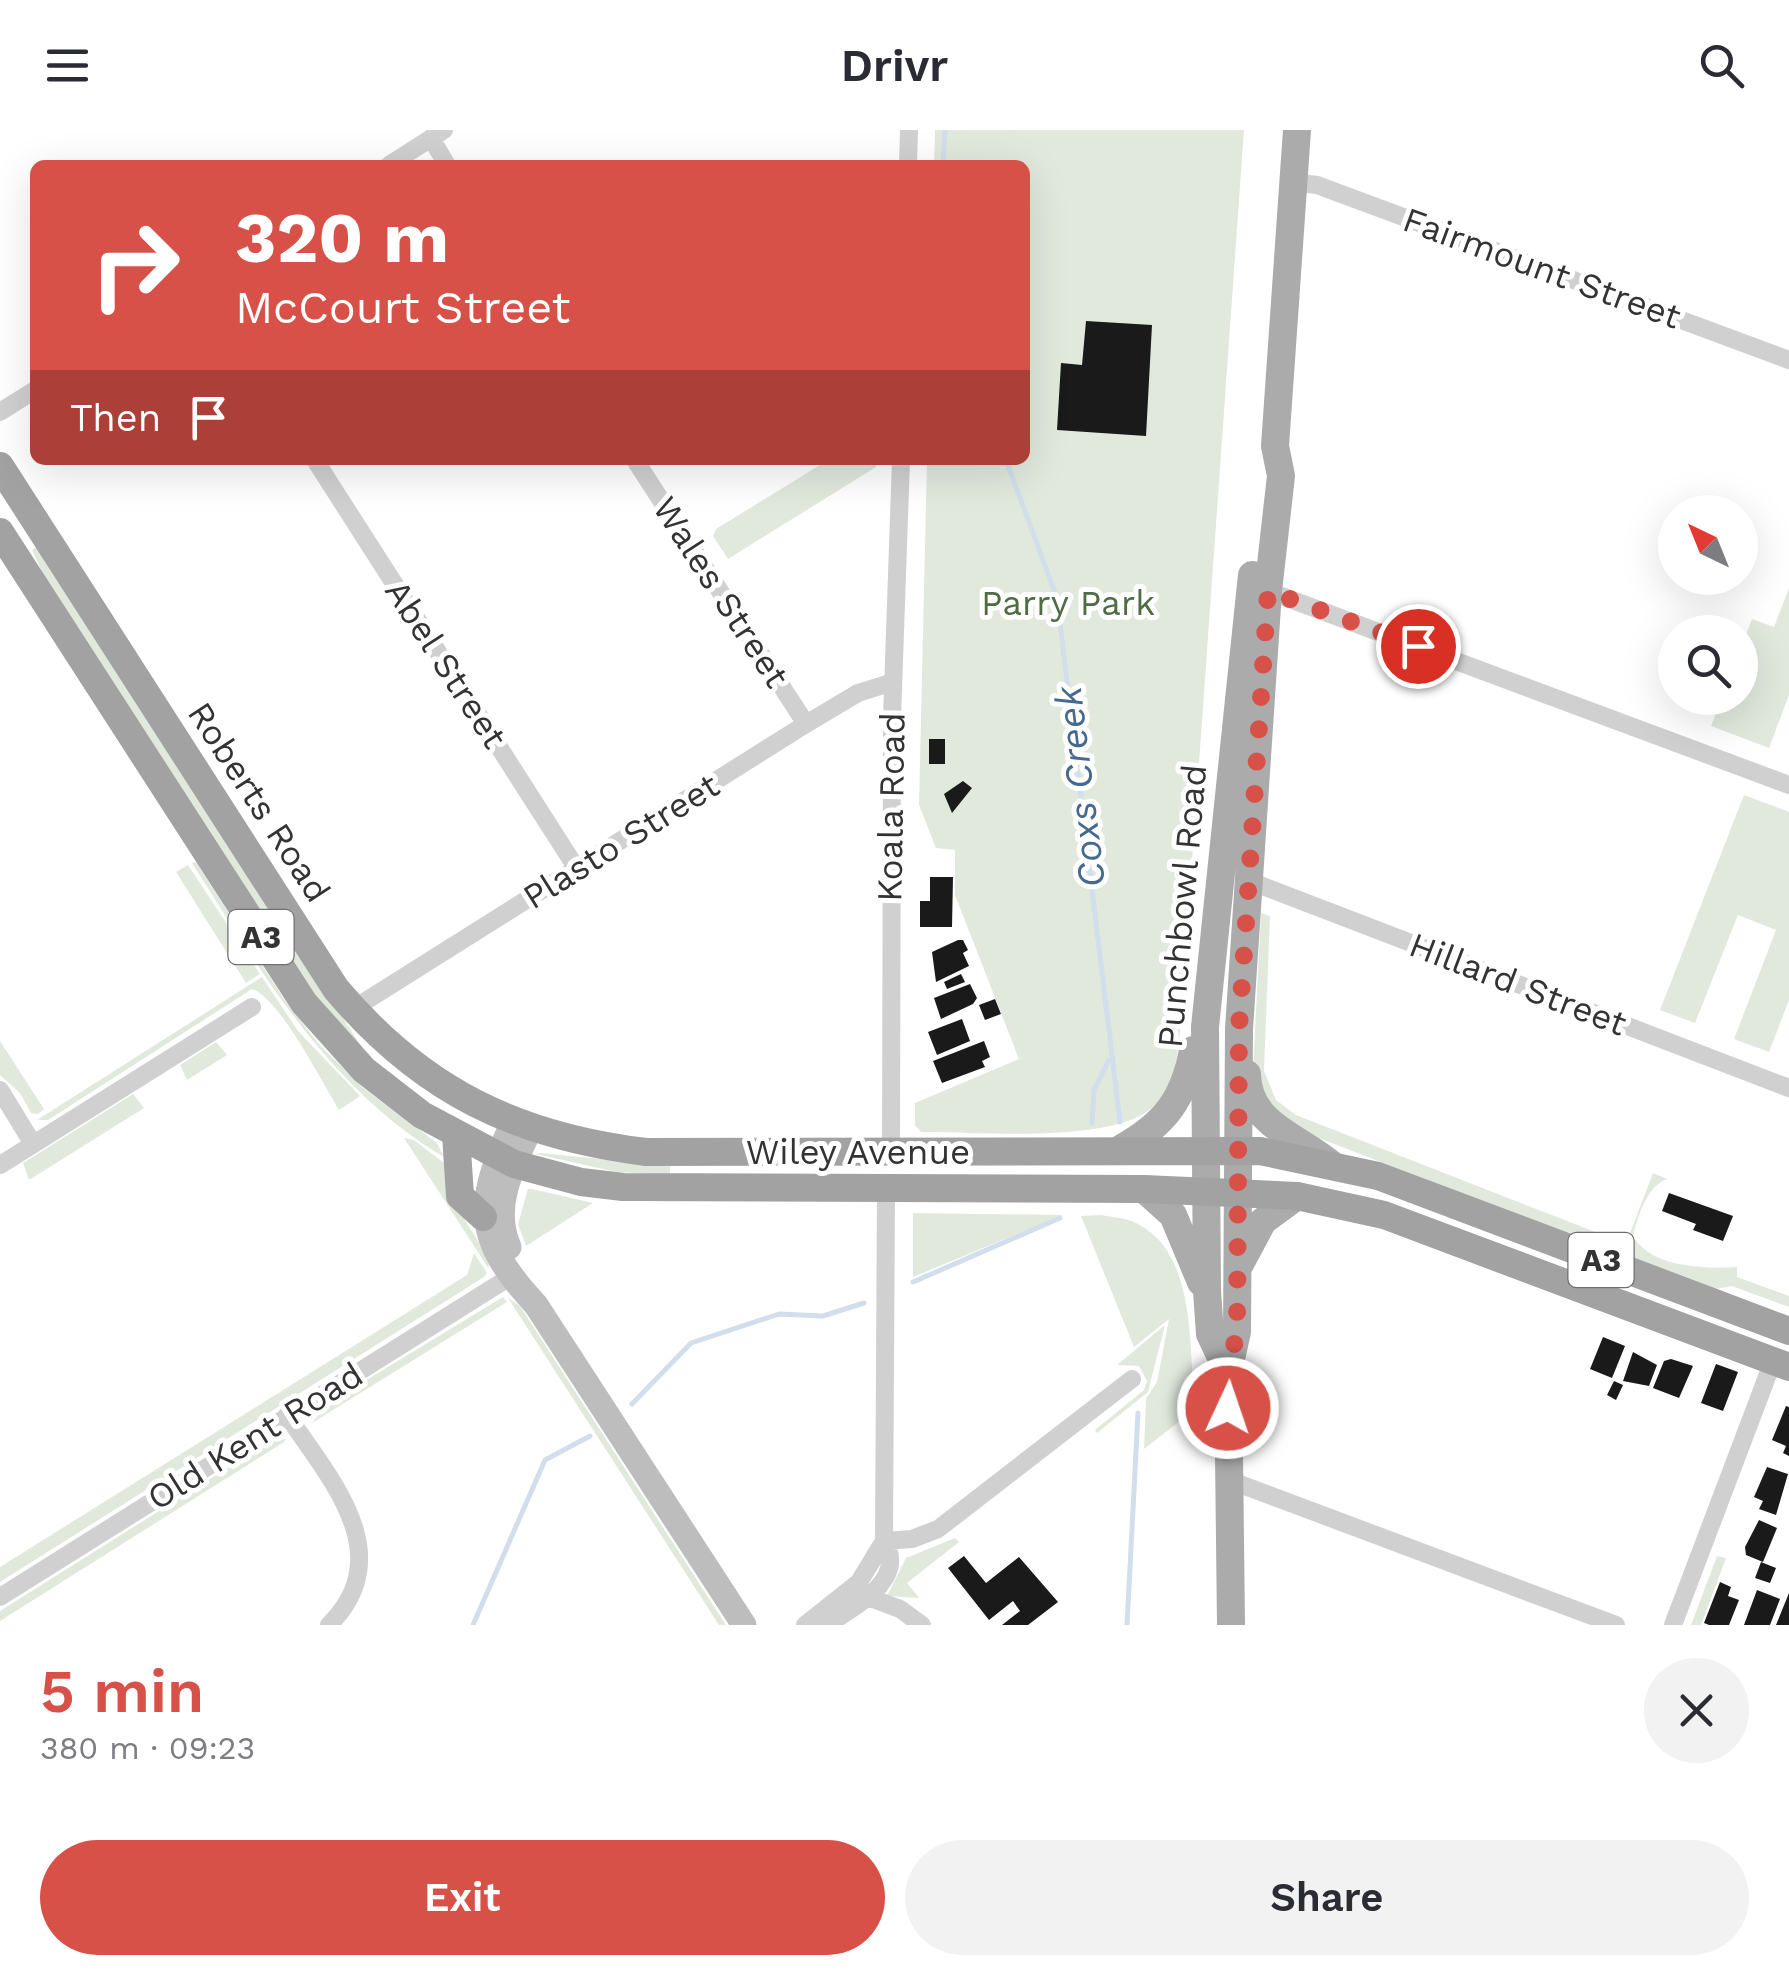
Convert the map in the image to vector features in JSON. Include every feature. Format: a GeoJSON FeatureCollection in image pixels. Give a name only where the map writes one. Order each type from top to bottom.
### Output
{"type":"FeatureCollection","features":[{"type":"Feature","properties":{"kind":"highway","name":"Roberts Road"},"geometry":{"type":"LineString","coordinates":[[0,466],[304,942],[353,1008],[400,1054],[442,1085],[521,1125]]}},
{"type":"Feature","properties":{"kind":"highway","name":"Roberts Road"},"geometry":{"type":"LineString","coordinates":[[0,532],[304,1002],[364,1070],[422,1116],[506,1160]]}},
{"type":"Feature","properties":{"kind":"highway","name":"Wiley Avenue"},"geometry":{"type":"LineString","coordinates":[[521,1125],[596,1146],[646,1152],[890,1154],[1122,1148],[1204,1152]]}},
{"type":"Feature","properties":{"kind":"highway"},"geometry":{"type":"LineString","coordinates":[[456,1135],[460,1196],[483,1217]]}},
{"type":"Feature","properties":{"kind":"highway","name":"A3"},"geometry":{"type":"LineString","coordinates":[[1204,1152],[1236,1151],[1331,1164],[1414,1189],[1789,1331]]}},
{"type":"Feature","properties":{"kind":"highway","name":"Wiley Avenue"},"geometry":{"type":"LineString","coordinates":[[506,1160],[581,1182],[623,1188],[1205,1190]]}},
{"type":"Feature","properties":{"kind":"highway","name":"A3"},"geometry":{"type":"LineString","coordinates":[[1205,1190],[1297,1196],[1384,1215],[1781,1364]]}},
{"type":"Feature","properties":{"kind":"main road","name":"Punchbowl Road"},"geometry":{"type":"LineString","coordinates":[[1231,1625],[1228,1372],[1237,1332],[1239,1029],[1264,476],[1275,446],[1298,130]]}},
{"type":"Feature","properties":{"kind":"main road","name":"Punchbowl Road"},"geometry":{"type":"LineString","coordinates":[[1228,1372],[1210,1334],[1207,1292],[1205,1026],[1260,588]]}},
{"type":"Feature","properties":{"kind":"main road"},"geometry":{"type":"LineString","coordinates":[[1122,1148],[1154,1129],[1174,1107],[1188,1074],[1194,1045],[1205,1026]]}},
{"type":"Feature","properties":{"kind":"main road"},"geometry":{"type":"LineString","coordinates":[[1239,1029],[1254,1106],[1281,1132],[1308,1144],[1331,1164]]}},
{"type":"Feature","properties":{"kind":"main road"},"geometry":{"type":"LineString","coordinates":[[521,1125],[506,1160],[488,1182],[483,1217],[510,1276],[536,1304],[744,1625]]}},
{"type":"Feature","properties":{"kind":"main road"},"geometry":{"type":"LineString","coordinates":[[506,1160],[501,1221],[536,1304]]}},
{"type":"Feature","properties":{"kind":"main road"},"geometry":{"type":"LineString","coordinates":[[1144,1189],[1173,1215],[1207,1292]]}},
{"type":"Feature","properties":{"kind":"main road"},"geometry":{"type":"LineString","coordinates":[[1236,1274],[1263,1222],[1297,1196]]}},
{"type":"Feature","properties":{"kind":"street"},"geometry":{"type":"LineString","coordinates":[[405,130],[430,138],[445,160]]}},
{"type":"Feature","properties":{"kind":"street"},"geometry":{"type":"LineString","coordinates":[[908,160],[909,130]]}},
{"type":"Feature","properties":{"kind":"street"},"geometry":{"type":"LineString","coordinates":[[397,160],[430,138]]}},
{"type":"Feature","properties":{"kind":"street","name":"Fairmount Street"},"geometry":{"type":"LineString","coordinates":[[1293,182],[1318,185],[1789,360]]}},
{"type":"Feature","properties":{"kind":"street"},"geometry":{"type":"LineString","coordinates":[[0,412],[30,393]]}},
{"type":"Feature","properties":{"kind":"street","name":"Abel Street"},"geometry":{"type":"LineString","coordinates":[[317,465],[577,869]]}},
{"type":"Feature","properties":{"kind":"street","name":"Wales Street"},"geometry":{"type":"LineString","coordinates":[[638,465],[806,724]]}},
{"type":"Feature","properties":{"kind":"street","name":"Koala Road"},"geometry":{"type":"LineString","coordinates":[[890,1154],[893,682],[901,465]]}},
{"type":"Feature","properties":{"kind":"street"},"geometry":{"type":"LineString","coordinates":[[1260,588],[1789,785]]}},
{"type":"Feature","properties":{"kind":"street","name":"Plasto Street"},"geometry":{"type":"LineString","coordinates":[[353,1008],[806,724],[858,693],[893,682]]}},
{"type":"Feature","properties":{"kind":"street","name":"Hillard Street"},"geometry":{"type":"LineString","coordinates":[[1246,880],[1789,1088]]}},
{"type":"Feature","properties":{"kind":"street"},"geometry":{"type":"LineString","coordinates":[[0,1166],[252,1007]]}},
{"type":"Feature","properties":{"kind":"street"},"geometry":{"type":"LineString","coordinates":[[0,1090],[34,1144]]}},
{"type":"Feature","properties":{"kind":"street"},"geometry":{"type":"LineString","coordinates":[[805,1625],[860,1582],[884,1540],[886,1189]]}},
{"type":"Feature","properties":{"kind":"street","name":"Old Kent Road"},"geometry":{"type":"LineString","coordinates":[[0,1597],[510,1276]]}},
{"type":"Feature","properties":{"kind":"street"},"geometry":{"type":"LineString","coordinates":[[1673,1625],[1781,1364]]}},
{"type":"Feature","properties":{"kind":"street"},"geometry":{"type":"LineString","coordinates":[[884,1540],[912,1538],[938,1529],[1132,1379]]}},
{"type":"Feature","properties":{"kind":"street"},"geometry":{"type":"LineString","coordinates":[[288,1415],[359,1532],[352,1593],[329,1625]]}},
{"type":"Feature","properties":{"kind":"street"},"geometry":{"type":"LineString","coordinates":[[1229,1480],[1616,1625]]}},
{"type":"Feature","properties":{"kind":"street"},"geometry":{"type":"LineString","coordinates":[[827,1625],[868,1597],[891,1569],[892,1553],[884,1540]]}},
{"type":"Feature","properties":{"kind":"street"},"geometry":{"type":"LineString","coordinates":[[868,1597],[919,1621]]}},
{"type":"Feature","properties":{"kind":"green space","name":"Parry Park"},"geometry":{"type":"Polygon","coordinates":[[[935,130],[1244,130],[1179,1045],[1162,1097],[1139,1117],[1112,1126],[1011,1134],[921,1132],[915,1125],[915,1103],[1019,1059],[955,895],[955,850],[936,848],[919,805],[927,465],[1030,465],[1030,160],[934,160],[935,130]]]}},
{"type":"Feature","properties":{"kind":"green space"},"geometry":{"type":"Polygon","coordinates":[[[820,465],[876,465],[728,559],[713,536],[716,529],[820,465]]]}},
{"type":"Feature","properties":{"kind":"green space"},"geometry":{"type":"Polygon","coordinates":[[[36,547],[369,1058],[318,1002],[43,574],[32,550],[36,547]]]}},
{"type":"Feature","properties":{"kind":"green space"},"geometry":{"type":"Polygon","coordinates":[[[1789,588],[1789,695],[1769,748],[1711,726],[1715,715],[1758,715],[1758,621],[1774,627],[1789,588]]]}},
{"type":"Feature","properties":{"kind":"green space"},"geometry":{"type":"Polygon","coordinates":[[[1744,795],[1789,812],[1789,1000],[1769,1052],[1734,1039],[1776,930],[1738,915],[1695,1023],[1660,1010],[1744,795]]]}},
{"type":"Feature","properties":{"kind":"green space"},"geometry":{"type":"Polygon","coordinates":[[[196,862],[284,999],[318,1043],[362,1087],[437,1143],[444,1157],[403,1129],[332,1063],[272,986],[192,863],[196,862]]]}},
{"type":"Feature","properties":{"kind":"green space"},"geometry":{"type":"Polygon","coordinates":[[[188,865],[260,974],[246,983],[176,872],[188,865]]]}},
{"type":"Feature","properties":{"kind":"green space"},"geometry":{"type":"Polygon","coordinates":[[[1261,913],[1270,916],[1264,1071],[1276,1100],[1296,1115],[1626,1244],[1653,1173],[1667,1179],[1654,1188],[1641,1211],[1633,1236],[1641,1247],[1680,1264],[1737,1267],[1737,1277],[1789,1296],[1789,1307],[1732,1286],[1711,1290],[1280,1123],[1253,1070],[1261,913]]]}},
{"type":"Feature","properties":{"kind":"green space"},"geometry":{"type":"Polygon","coordinates":[[[262,977],[298,1031],[360,1096],[339,1110],[286,1023],[263,995],[252,989],[48,1120],[37,1120],[262,977]]]}},
{"type":"Feature","properties":{"kind":"green space"},"geometry":{"type":"Polygon","coordinates":[[[0,1041],[44,1109],[38,1114],[31,1113],[20,1093],[0,1075],[0,1041]]]}},
{"type":"Feature","properties":{"kind":"green space"},"geometry":{"type":"Polygon","coordinates":[[[216,1042],[227,1055],[187,1080],[180,1065],[216,1042]]]}},
{"type":"Feature","properties":{"kind":"green space"},"geometry":{"type":"Polygon","coordinates":[[[133,1094],[144,1108],[29,1180],[23,1163],[133,1094]]]}},
{"type":"Feature","properties":{"kind":"green space"},"geometry":{"type":"Polygon","coordinates":[[[404,1138],[414,1140],[444,1163],[458,1209],[488,1257],[489,1269],[404,1138]]]}},
{"type":"Feature","properties":{"kind":"green space"},"geometry":{"type":"Polygon","coordinates":[[[536,1154],[670,1166],[670,1175],[616,1172],[536,1154]]]}},
{"type":"Feature","properties":{"kind":"green space"},"geometry":{"type":"Polygon","coordinates":[[[528,1189],[593,1203],[526,1246],[518,1224],[528,1189]]]}},
{"type":"Feature","properties":{"kind":"green space"},"geometry":{"type":"Polygon","coordinates":[[[913,1213],[1063,1215],[913,1277],[913,1213]]]}},
{"type":"Feature","properties":{"kind":"green space"},"geometry":{"type":"Polygon","coordinates":[[[1101,1215],[1134,1222],[1157,1238],[1181,1281],[1186,1306],[1195,1409],[1144,1449],[1146,1399],[1157,1382],[1169,1319],[1134,1347],[1081,1216],[1101,1215]]]}},
{"type":"Feature","properties":{"kind":"green space"},"geometry":{"type":"Polygon","coordinates":[[[474,1253],[487,1273],[484,1277],[0,1582],[0,1567],[467,1275],[474,1253]]]}},
{"type":"Feature","properties":{"kind":"green space"},"geometry":{"type":"Polygon","coordinates":[[[503,1297],[507,1302],[312,1423],[327,1404],[503,1297]]]}},
{"type":"Feature","properties":{"kind":"green space"},"geometry":{"type":"Polygon","coordinates":[[[508,1298],[520,1306],[726,1625],[719,1625],[508,1298]]]}},
{"type":"Feature","properties":{"kind":"green space"},"geometry":{"type":"Polygon","coordinates":[[[1165,1325],[1148,1392],[1097,1433],[1095,1430],[1144,1390],[1147,1381],[1139,1366],[1117,1365],[1165,1325]]]}},
{"type":"Feature","properties":{"kind":"green space"},"geometry":{"type":"Polygon","coordinates":[[[286,1439],[0,1621],[0,1611],[272,1440],[286,1439]]]}},
{"type":"Feature","properties":{"kind":"green space"},"geometry":{"type":"Polygon","coordinates":[[[955,1538],[959,1542],[907,1583],[919,1598],[887,1596],[906,1558],[955,1538]]]}},
{"type":"Feature","properties":{"kind":"green space"},"geometry":{"type":"Polygon","coordinates":[[[1717,1556],[1726,1558],[1701,1625],[1691,1625],[1717,1556]]]}},
{"type":"Feature","properties":{"kind":"building"},"geometry":{"type":"Polygon","coordinates":[[[1086,321],[1152,325],[1146,436],[1057,430],[1061,363],[1082,365],[1086,321]]]}},
{"type":"Feature","properties":{"kind":"building"},"geometry":{"type":"Polygon","coordinates":[[[929,739],[945,739],[945,764],[929,764],[929,739]]]}},
{"type":"Feature","properties":{"kind":"building"},"geometry":{"type":"Polygon","coordinates":[[[963,781],[972,788],[952,813],[944,794],[963,781]]]}},
{"type":"Feature","properties":{"kind":"building"},"geometry":{"type":"Polygon","coordinates":[[[930,877],[953,877],[952,927],[920,927],[920,901],[930,901],[930,877]]]}},
{"type":"Feature","properties":{"kind":"building"},"geometry":{"type":"Polygon","coordinates":[[[963,940],[968,950],[963,953],[969,966],[936,982],[932,952],[963,940]]]}},
{"type":"Feature","properties":{"kind":"building"},"geometry":{"type":"Polygon","coordinates":[[[961,974],[965,982],[947,989],[944,982],[961,974]]]}},
{"type":"Feature","properties":{"kind":"building"},"geometry":{"type":"Polygon","coordinates":[[[970,984],[977,998],[973,1004],[941,1019],[934,998],[970,984]]]}},
{"type":"Feature","properties":{"kind":"building"},"geometry":{"type":"Polygon","coordinates":[[[995,999],[1001,1014],[985,1020],[979,1005],[995,999]]]}},
{"type":"Feature","properties":{"kind":"building"},"geometry":{"type":"Polygon","coordinates":[[[962,1019],[970,1041],[937,1055],[928,1032],[962,1019]]]}},
{"type":"Feature","properties":{"kind":"building"},"geometry":{"type":"Polygon","coordinates":[[[984,1041],[990,1057],[982,1061],[985,1067],[942,1083],[933,1061],[984,1041]]]}},
{"type":"Feature","properties":{"kind":"building"},"geometry":{"type":"Polygon","coordinates":[[[1669,1193],[1733,1216],[1723,1241],[1693,1230],[1696,1224],[1662,1211],[1669,1193]]]}},
{"type":"Feature","properties":{"kind":"building"},"geometry":{"type":"Polygon","coordinates":[[[1603,1337],[1625,1346],[1612,1378],[1590,1369],[1603,1337]]]}},
{"type":"Feature","properties":{"kind":"building"},"geometry":{"type":"Polygon","coordinates":[[[1633,1352],[1657,1365],[1649,1386],[1623,1381],[1633,1352]]]}},
{"type":"Feature","properties":{"kind":"building"},"geometry":{"type":"Polygon","coordinates":[[[1671,1359],[1693,1366],[1679,1398],[1653,1388],[1664,1361],[1671,1359]]]}},
{"type":"Feature","properties":{"kind":"building"},"geometry":{"type":"Polygon","coordinates":[[[1716,1364],[1738,1372],[1723,1411],[1701,1403],[1716,1364]]]}},
{"type":"Feature","properties":{"kind":"building"},"geometry":{"type":"Polygon","coordinates":[[[1614,1381],[1623,1385],[1616,1400],[1607,1395],[1614,1381]]]}},
{"type":"Feature","properties":{"kind":"building"},"geometry":{"type":"Polygon","coordinates":[[[1786,1406],[1789,1456],[1783,1453],[1786,1446],[1772,1440],[1786,1406]]]}},
{"type":"Feature","properties":{"kind":"building"},"geometry":{"type":"Polygon","coordinates":[[[1767,1467],[1788,1474],[1776,1515],[1759,1509],[1763,1501],[1754,1497],[1767,1467]]]}},
{"type":"Feature","properties":{"kind":"building"},"geometry":{"type":"Polygon","coordinates":[[[1759,1520],[1777,1528],[1763,1562],[1746,1555],[1745,1547],[1759,1520]]]}},
{"type":"Feature","properties":{"kind":"building"},"geometry":{"type":"Polygon","coordinates":[[[964,1556],[986,1583],[1019,1557],[1058,1602],[1028,1625],[1002,1625],[1020,1611],[1013,1601],[989,1620],[948,1568],[964,1556]]]}},
{"type":"Feature","properties":{"kind":"building"},"geometry":{"type":"Polygon","coordinates":[[[1761,1562],[1776,1568],[1770,1583],[1755,1578],[1761,1562]]]}},
{"type":"Feature","properties":{"kind":"building"},"geometry":{"type":"Polygon","coordinates":[[[1720,1582],[1731,1587],[1728,1596],[1739,1600],[1729,1625],[1709,1625],[1704,1623],[1720,1582]]]}},
{"type":"Feature","properties":{"kind":"building"},"geometry":{"type":"Polygon","coordinates":[[[1757,1590],[1780,1599],[1770,1625],[1744,1625],[1757,1590]]]}},
{"type":"Feature","properties":{"kind":"building"},"geometry":{"type":"Polygon","coordinates":[[[1789,1593],[1789,1625],[1776,1625],[1789,1593]]]}},
{"type":"Feature","properties":{"kind":"waterway","name":"Coxs Creek"},"geometry":{"type":"LineString","coordinates":[[943,160],[945,130]]}},
{"type":"Feature","properties":{"kind":"waterway","name":"Coxs Creek"},"geometry":{"type":"LineString","coordinates":[[1008,465],[1057,598],[1120,1122]]}},
{"type":"Feature","properties":{"kind":"waterway"},"geometry":{"type":"LineString","coordinates":[[1092,1123],[1094,1090],[1109,1060]]}},
{"type":"Feature","properties":{"kind":"waterway"},"geometry":{"type":"LineString","coordinates":[[913,1282],[1060,1218]]}},
{"type":"Feature","properties":{"kind":"waterway"},"geometry":{"type":"LineString","coordinates":[[632,1404],[691,1343],[779,1314],[823,1316],[864,1303]]}},
{"type":"Feature","properties":{"kind":"waterway","name":"Coxs Creek"},"geometry":{"type":"LineString","coordinates":[[1127,1625],[1138,1413]]}},
{"type":"Feature","properties":{"kind":"waterway"},"geometry":{"type":"LineString","coordinates":[[473,1625],[545,1460],[590,1436]]}},
{"type":"Feature","properties":{"kind":"route"},"geometry":{"type":"LineString","coordinates":[[1228,1408],[1228,1372],[1237,1332],[1238,1060],[1246,880],[1268,591],[1418,646]]}}]}
